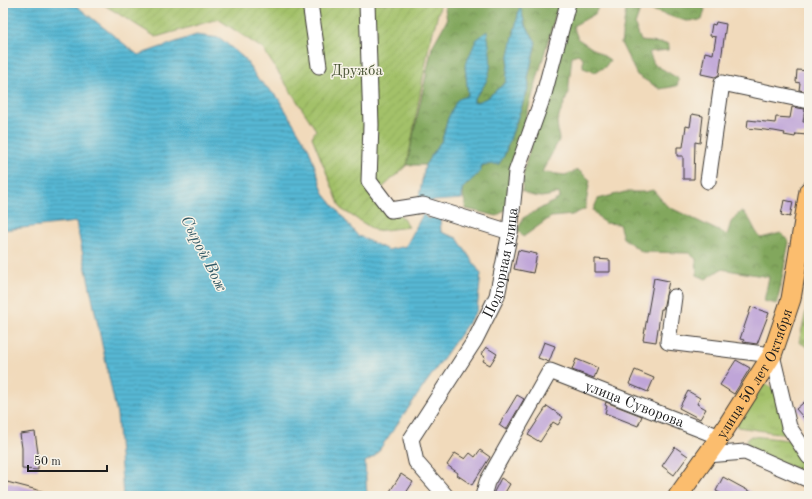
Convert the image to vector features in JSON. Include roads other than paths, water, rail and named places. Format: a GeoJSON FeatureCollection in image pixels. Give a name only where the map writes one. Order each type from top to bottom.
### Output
{"type":"FeatureCollection","features":[{"type":"Feature","properties":{"kind":"main road","name":"улица 50 лет Октября"},"geometry":{"type":"LineString","coordinates":[[678,496],[720,437],[772,355],[791,298],[809,191]]}},
{"type":"Feature","properties":{"kind":"street"},"geometry":{"type":"LineString","coordinates":[[310,3],[319,66]]}},
{"type":"Feature","properties":{"kind":"street"},"geometry":{"type":"LineString","coordinates":[[367,3],[371,125],[369,181],[391,210],[423,205],[510,232]]}},
{"type":"Feature","properties":{"kind":"street","name":"Подгорная улица"},"geometry":{"type":"LineString","coordinates":[[446,496],[416,462],[411,440],[475,340],[497,296],[510,232],[516,172],[544,94],[568,3]]}},
{"type":"Feature","properties":{"kind":"street"},"geometry":{"type":"LineString","coordinates":[[708,181],[722,83],[809,101]]}},
{"type":"Feature","properties":{"kind":"street"},"geometry":{"type":"LineString","coordinates":[[674,297],[668,342],[772,355],[789,427],[809,457]]}},
{"type":"Feature","properties":{"kind":"street","name":"улица Суворова"},"geometry":{"type":"LineString","coordinates":[[482,496],[488,482],[550,370],[720,437]]}},
{"type":"Feature","properties":{"kind":"street"},"geometry":{"type":"LineString","coordinates":[[707,455],[745,452],[809,480]]}},
{"type":"Feature","properties":{"kind":"water","name":"Сырой Вож"},"geometry":{"type":"Polygon","coordinates":[[[3,3],[73,3],[138,55],[196,35],[220,38],[245,59],[257,78],[278,98],[309,149],[324,194],[357,235],[388,250],[406,246],[423,214],[428,219],[440,215],[441,232],[457,238],[481,274],[477,310],[375,456],[365,462],[367,496],[123,496],[117,415],[76,222],[3,230],[3,3]]]}},
{"type":"Feature","properties":{"kind":"water"},"geometry":{"type":"Polygon","coordinates":[[[520,6],[525,24],[536,42],[528,78],[529,86],[504,156],[499,164],[482,165],[480,172],[462,189],[462,199],[418,202],[425,165],[442,140],[448,118],[457,100],[468,95],[465,66],[476,40],[487,31],[490,50],[490,67],[486,82],[474,98],[474,103],[487,98],[506,82],[509,55],[520,6]]]}},
{"type":"Feature","properties":{"kind":"park label","name":"Дружба"},"geometry":{"type":"Point","coordinates":[357,70]}}]}
